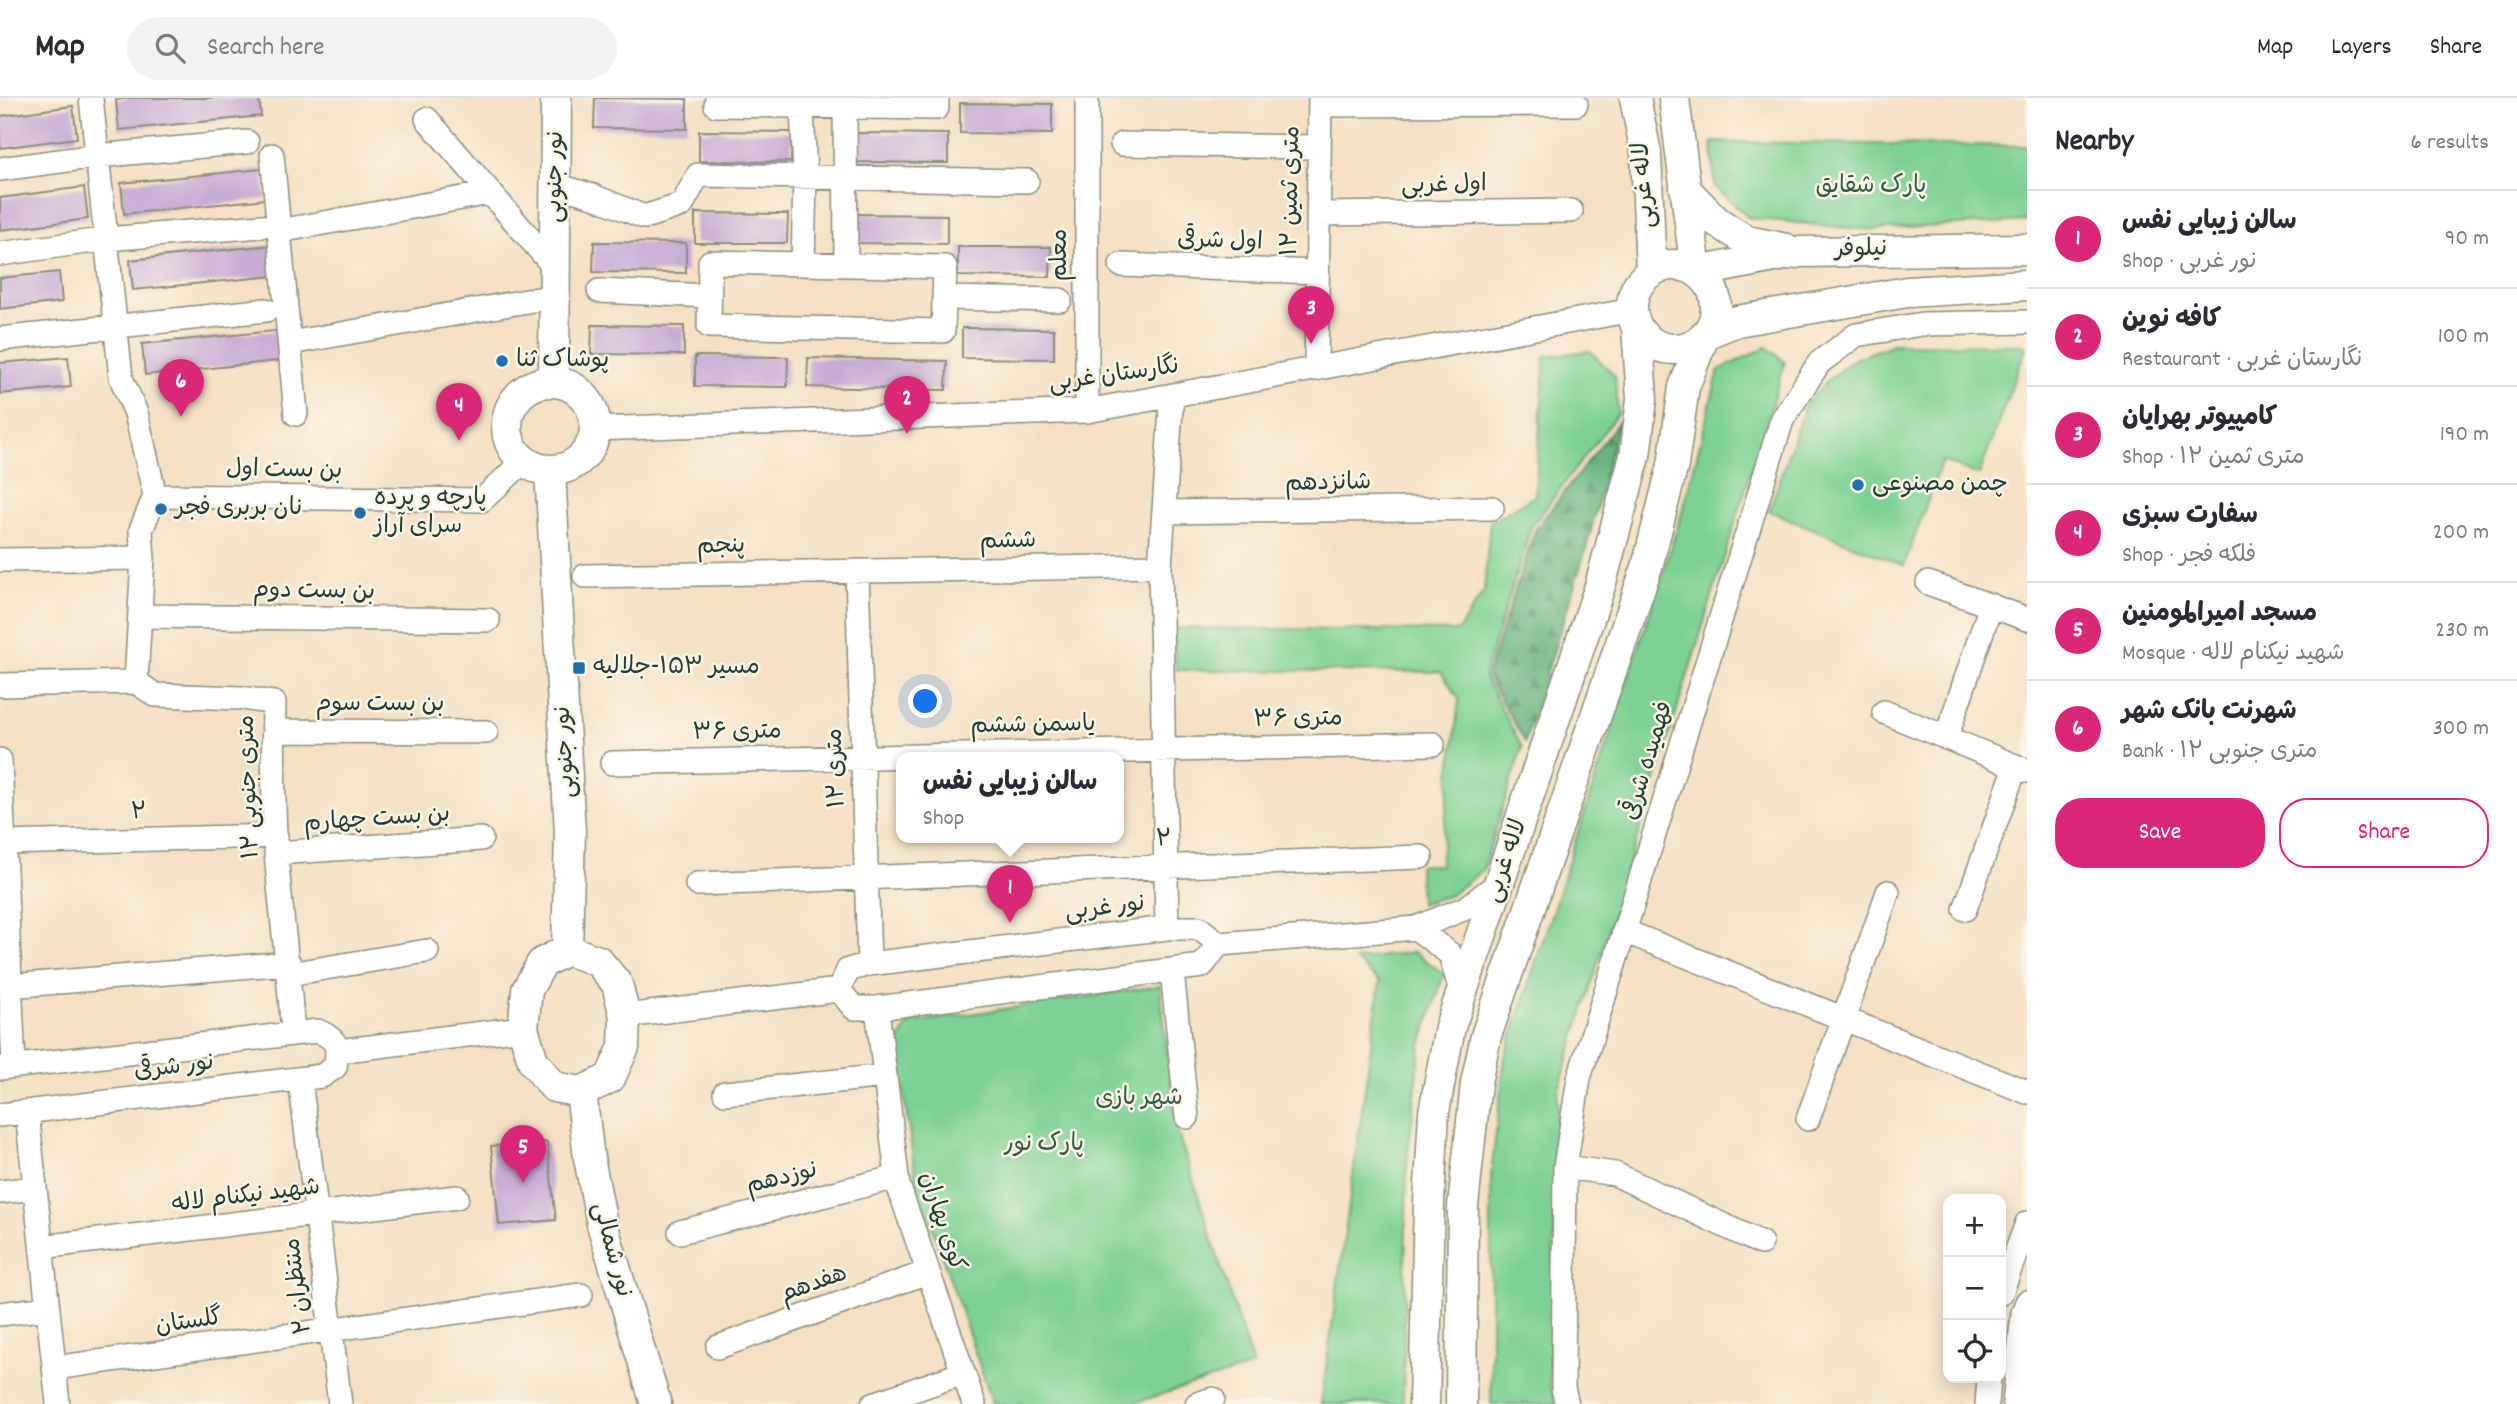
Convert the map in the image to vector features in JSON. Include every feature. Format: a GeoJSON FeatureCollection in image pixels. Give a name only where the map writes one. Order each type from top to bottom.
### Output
{"type":"FeatureCollection","features":[{"type":"Feature","properties":{"kind":"main road","name":"نور جنوبی"},"geometry":{"type":"LineString","coordinates":[[554,382],[556,98]]}},
{"type":"Feature","properties":{"kind":"main road","name":"لاله غربی"},"geometry":{"type":"LineString","coordinates":[[1635,98],[1646,153],[1651,272]]}},
{"type":"Feature","properties":{"kind":"main road","name":"لاله غربی"},"geometry":{"type":"LineString","coordinates":[[1674,98],[1697,272]]}},
{"type":"Feature","properties":{"kind":"main road"},"geometry":{"type":"LineString","coordinates":[[1685,189],[1716,220],[1747,241],[1800,252]]}},
{"type":"Feature","properties":{"kind":"main road","name":"نیلوفر"},"geometry":{"type":"LineString","coordinates":[[1697,272],[1800,252],[2027,249]]}},
{"type":"Feature","properties":{"kind":"main road"},"geometry":{"type":"LineString","coordinates":[[1673,265],[1697,272],[1707,281],[1714,293],[1716,308],[1713,322],[1705,335],[1696,343],[1670,349],[1646,338],[1635,318],[1636,288],[1651,272],[1673,265]]}},
{"type":"Feature","properties":{"kind":"main road","name":"نیلوفر"},"geometry":{"type":"LineString","coordinates":[[1705,335],[1737,321],[1907,292],[2027,285]]}},
{"type":"Feature","properties":{"kind":"main road","name":"لاله غربی"},"geometry":{"type":"LineString","coordinates":[[1424,1404],[1434,1112],[1450,1027],[1600,586],[1635,456],[1642,399],[1635,318]]}},
{"type":"Feature","properties":{"kind":"main road","name":"لاله غربی"},"geometry":{"type":"LineString","coordinates":[[1461,1404],[1463,1206],[1476,1083],[1486,1036],[1647,567],[1673,465],[1684,387],[1705,335]]}},
{"type":"Feature","properties":{"kind":"main road"},"geometry":{"type":"LineString","coordinates":[[554,382],[568,385],[589,402],[596,429],[586,454],[564,469],[537,466],[515,451],[507,426],[516,399],[540,384],[554,382]]}},
{"type":"Feature","properties":{"kind":"main road","name":"نور جنوبی"},"geometry":{"type":"LineString","coordinates":[[537,466],[570,832],[568,950]]}},
{"type":"Feature","properties":{"kind":"main road"},"geometry":{"type":"LineString","coordinates":[[568,950],[598,961],[617,984],[625,1016],[624,1047],[610,1078],[581,1092],[554,1087],[533,1061],[523,1027],[527,990],[542,963],[568,950]]}},
{"type":"Feature","properties":{"kind":"main road","name":"نور شمالی"},"geometry":{"type":"LineString","coordinates":[[581,1092],[589,1158],[602,1224],[656,1404]]}},
{"type":"Feature","properties":{"kind":"street"},"geometry":{"type":"LineString","coordinates":[[0,685],[136,682],[141,530],[155,496],[136,413],[121,378],[91,98]]}},
{"type":"Feature","properties":{"kind":"street"},"geometry":{"type":"LineString","coordinates":[[717,98],[716,105],[937,108],[937,98]]}},
{"type":"Feature","properties":{"kind":"street","name":"معلم"},"geometry":{"type":"LineString","coordinates":[[1087,98],[1087,411]]}},
{"type":"Feature","properties":{"kind":"street"},"geometry":{"type":"LineString","coordinates":[[1320,102],[1576,104]]}},
{"type":"Feature","properties":{"kind":"street","name":"۱۲ متری ثمین"},"geometry":{"type":"LineString","coordinates":[[1315,369],[1320,102]]}},
{"type":"Feature","properties":{"kind":"street"},"geometry":{"type":"LineString","coordinates":[[802,106],[806,177],[803,264]]}},
{"type":"Feature","properties":{"kind":"street"},"geometry":{"type":"LineString","coordinates":[[845,107],[846,265]]}},
{"type":"Feature","properties":{"kind":"street"},"geometry":{"type":"LineString","coordinates":[[290,343],[555,282],[491,193],[428,119]]}},
{"type":"Feature","properties":{"kind":"street"},"geometry":{"type":"LineString","coordinates":[[0,169],[97,156],[247,142]]}},
{"type":"Feature","properties":{"kind":"street"},"geometry":{"type":"LineString","coordinates":[[1122,144],[1319,146]]}},
{"type":"Feature","properties":{"kind":"street"},"geometry":{"type":"LineString","coordinates":[[272,155],[270,229],[290,343],[296,414]]}},
{"type":"Feature","properties":{"kind":"street"},"geometry":{"type":"LineString","coordinates":[[556,185],[593,195],[644,217],[682,205],[698,175],[1027,181]]}},
{"type":"Feature","properties":{"kind":"street"},"geometry":{"type":"LineString","coordinates":[[0,254],[107,239],[270,229],[491,193]]}},
{"type":"Feature","properties":{"kind":"street","name":"اول غربی"},"geometry":{"type":"LineString","coordinates":[[1318,214],[1571,211]]}},
{"type":"Feature","properties":{"kind":"street"},"geometry":{"type":"LineString","coordinates":[[710,262],[846,265],[945,267],[943,331],[709,326],[710,262]]}},
{"type":"Feature","properties":{"kind":"street","name":"اول شرقی"},"geometry":{"type":"LineString","coordinates":[[1121,265],[1317,272]]}},
{"type":"Feature","properties":{"kind":"street"},"geometry":{"type":"LineString","coordinates":[[599,291],[709,296]]}},
{"type":"Feature","properties":{"kind":"street"},"geometry":{"type":"LineString","coordinates":[[944,298],[1060,300]]}},
{"type":"Feature","properties":{"kind":"street"},"geometry":{"type":"LineString","coordinates":[[0,339],[266,310]]}},
{"type":"Feature","properties":{"kind":"street","name":"نگارستان غربی"},"geometry":{"type":"LineString","coordinates":[[596,429],[1087,411],[1315,369],[1635,318]]}},
{"type":"Feature","properties":{"kind":"street","name":"فهمیده شرقی"},"geometry":{"type":"LineString","coordinates":[[1567,1404],[1563,1388],[1565,1167],[1579,1078],[1782,420],[1819,363],[1856,335],[1922,324],[2027,322]]}},
{"type":"Feature","properties":{"kind":"street"},"geometry":{"type":"LineString","coordinates":[[1167,928],[1160,566],[1172,395]]}},
{"type":"Feature","properties":{"kind":"street","name":"بن بست اول"},"geometry":{"type":"LineString","coordinates":[[155,496],[482,500],[537,466]]}},
{"type":"Feature","properties":{"kind":"street","name":"شانزدهم"},"geometry":{"type":"LineString","coordinates":[[1164,512],[1492,508]]}},
{"type":"Feature","properties":{"kind":"street"},"geometry":{"type":"LineString","coordinates":[[0,560],[142,558]]}},
{"type":"Feature","properties":{"kind":"street","name":"ششم"},"geometry":{"type":"LineString","coordinates":[[858,570],[1160,566]]}},
{"type":"Feature","properties":{"kind":"street","name":"پنجم"},"geometry":{"type":"LineString","coordinates":[[585,576],[858,570]]}},
{"type":"Feature","properties":{"kind":"street","name":"۱۲ متری"},"geometry":{"type":"LineString","coordinates":[[858,570],[869,964]]}},
{"type":"Feature","properties":{"kind":"street"},"geometry":{"type":"LineString","coordinates":[[1928,583],[2027,619]]}},
{"type":"Feature","properties":{"kind":"street"},"geometry":{"type":"LineString","coordinates":[[1947,738],[1991,606]]}},
{"type":"Feature","properties":{"kind":"street","name":"بن بست دوم"},"geometry":{"type":"LineString","coordinates":[[140,616],[488,620]]}},
{"type":"Feature","properties":{"kind":"street","name":"۱۲ متری جنوبی"},"geometry":{"type":"LineString","coordinates":[[136,682],[155,695],[242,698],[274,703],[276,844],[293,1034]]}},
{"type":"Feature","properties":{"kind":"street"},"geometry":{"type":"LineString","coordinates":[[1884,712],[2022,769],[1965,909]]}},
{"type":"Feature","properties":{"kind":"street","name":"بن بست سوم"},"geometry":{"type":"LineString","coordinates":[[274,731],[486,732]]}},
{"type":"Feature","properties":{"kind":"street","name":"۳۶ متری"},"geometry":{"type":"LineString","coordinates":[[1164,749],[1433,744]]}},
{"type":"Feature","properties":{"kind":"street","name":"یاسمن ششم"},"geometry":{"type":"LineString","coordinates":[[1035,752],[1164,749]]}},
{"type":"Feature","properties":{"kind":"street","name":"یاسمن ششم"},"geometry":{"type":"LineString","coordinates":[[863,756],[896,755]]}},
{"type":"Feature","properties":{"kind":"street","name":"۳۶ متری"},"geometry":{"type":"LineString","coordinates":[[612,763],[863,756]]}},
{"type":"Feature","properties":{"kind":"street"},"geometry":{"type":"LineString","coordinates":[[0,760],[10,986],[7,1067]]}},
{"type":"Feature","properties":{"kind":"street","name":"بن بست چهارم"},"geometry":{"type":"LineString","coordinates":[[276,844],[481,839]]}},
{"type":"Feature","properties":{"kind":"street","name":"۲"},"geometry":{"type":"LineString","coordinates":[[4,843],[276,844]]}},
{"type":"Feature","properties":{"kind":"street","name":"۲"},"geometry":{"type":"LineString","coordinates":[[697,884],[1421,857]]}},
{"type":"Feature","properties":{"kind":"street"},"geometry":{"type":"LineString","coordinates":[[625,1016],[839,990],[854,1008],[877,1008],[1172,971],[1202,966],[1219,944],[1416,928],[1466,908],[1500,881]]}},
{"type":"Feature","properties":{"kind":"street"},"geometry":{"type":"LineString","coordinates":[[1808,1119],[1888,892]]}},
{"type":"Feature","properties":{"kind":"street","name":"نور غربی"},"geometry":{"type":"LineString","coordinates":[[839,990],[848,970],[869,964],[1167,928],[1199,928],[1219,944]]}},
{"type":"Feature","properties":{"kind":"street"},"geometry":{"type":"LineString","coordinates":[[1416,928],[1450,954],[1461,991]]}},
{"type":"Feature","properties":{"kind":"street"},"geometry":{"type":"LineString","coordinates":[[1624,931],[2027,1092]]}},
{"type":"Feature","properties":{"kind":"street"},"geometry":{"type":"LineString","coordinates":[[10,986],[289,968],[427,951]]}},
{"type":"Feature","properties":{"kind":"street"},"geometry":{"type":"LineString","coordinates":[[1172,971],[1187,1117]]}},
{"type":"Feature","properties":{"kind":"street","name":"کوی بهاران"},"geometry":{"type":"LineString","coordinates":[[877,1008],[897,1177],[974,1404]]}},
{"type":"Feature","properties":{"kind":"street"},"geometry":{"type":"LineString","coordinates":[[338,1051],[523,1027]]}},
{"type":"Feature","properties":{"kind":"street","name":"نور شرقی"},"geometry":{"type":"LineString","coordinates":[[0,1115],[322,1076],[335,1067],[338,1051],[332,1037],[318,1031],[7,1067]]}},
{"type":"Feature","properties":{"kind":"street"},"geometry":{"type":"LineString","coordinates":[[725,1093],[885,1076]]}},
{"type":"Feature","properties":{"kind":"street","name":"منتظران ۲"},"geometry":{"type":"LineString","coordinates":[[300,1079],[340,1404]]}},
{"type":"Feature","properties":{"kind":"street"},"geometry":{"type":"LineString","coordinates":[[27,1112],[58,1404]]}},
{"type":"Feature","properties":{"kind":"street"},"geometry":{"type":"LineString","coordinates":[[1565,1167],[1615,1174],[1761,1243]]}},
{"type":"Feature","properties":{"kind":"street","name":"نوزدهم"},"geometry":{"type":"LineString","coordinates":[[680,1232],[897,1177]]}},
{"type":"Feature","properties":{"kind":"street"},"geometry":{"type":"LineString","coordinates":[[0,1192],[35,1188]]}},
{"type":"Feature","properties":{"kind":"street","name":"شهید نیکنام لاله"},"geometry":{"type":"LineString","coordinates":[[41,1247],[457,1197]]}},
{"type":"Feature","properties":{"kind":"street"},"geometry":{"type":"LineString","coordinates":[[2006,1280],[2027,1223]]}},
{"type":"Feature","properties":{"kind":"street","name":"هفدهم"},"geometry":{"type":"LineString","coordinates":[[718,1347],[928,1272]]}},
{"type":"Feature","properties":{"kind":"street","name":"گلستان"},"geometry":{"type":"LineString","coordinates":[[54,1368],[581,1295]]}},
{"type":"Feature","properties":{"kind":"street"},"geometry":{"type":"LineString","coordinates":[[0,1314],[48,1308]]}},
{"type":"Feature","properties":{"kind":"street"},"geometry":{"type":"LineString","coordinates":[[2014,1404],[2026,1309]]}},
{"type":"Feature","properties":{"kind":"street"},"geometry":{"type":"LineString","coordinates":[[873,1404],[963,1373]]}},
{"type":"Feature","properties":{"kind":"street"},"geometry":{"type":"LineString","coordinates":[[1987,1404],[1989,1383]]}},
{"type":"Feature","properties":{"kind":"green space","name":"پارک شقایق"},"geometry":{"type":"Polygon","coordinates":[[[1712,142],[2027,146],[2027,221],[1870,230],[1749,218],[1715,187],[1712,142]]]}},
{"type":"Feature","properties":{"kind":"green space"},"geometry":{"type":"Polygon","coordinates":[[[1893,344],[2027,345],[1979,475],[1942,461],[1904,566],[1769,511],[1805,405],[1829,379],[1855,359],[1893,344]]]}},
{"type":"Feature","properties":{"kind":"green space"},"geometry":{"type":"Polygon","coordinates":[[[1767,347],[1785,362],[1558,1092],[1550,1385],[1556,1404],[1491,1404],[1491,1174],[1505,1057],[1683,510],[1719,370],[1767,347]]]}},
{"type":"Feature","properties":{"kind":"green space"},"geometry":{"type":"Polygon","coordinates":[[[1590,351],[1615,376],[1618,413],[1531,527],[1484,676],[1522,747],[1483,870],[1450,895],[1420,904],[1419,865],[1440,865],[1459,699],[1441,672],[1176,670],[1174,628],[1458,631],[1484,591],[1490,522],[1535,496],[1545,356],[1590,351]]]}},
{"type":"Feature","properties":{"kind":"green space"},"geometry":{"type":"Polygon","coordinates":[[[1619,421],[1587,546],[1525,742],[1487,676],[1535,530],[1619,421]]]}},
{"type":"Feature","properties":{"kind":"green space"},"geometry":{"type":"Polygon","coordinates":[[[1414,952],[1444,974],[1421,1045],[1407,1162],[1403,1404],[1321,1404],[1380,982],[1355,960],[1414,952]]]}},
{"type":"Feature","properties":{"kind":"green space","name":"پارک نور"},"geometry":{"type":"Polygon","coordinates":[[[1160,986],[1176,1127],[1253,1366],[1131,1404],[993,1404],[916,1180],[897,1045],[909,1023],[1160,986]]]}},
{"type":"Feature","properties":{"kind":"building"},"geometry":{"type":"Polygon","coordinates":[[[259,98],[261,116],[119,130],[116,100],[259,98]]]}},
{"type":"Feature","properties":{"kind":"building"},"geometry":{"type":"Polygon","coordinates":[[[595,98],[687,99],[687,129],[594,128],[595,98]]]}},
{"type":"Feature","properties":{"kind":"building"},"geometry":{"type":"Polygon","coordinates":[[[960,103],[1052,104],[1052,134],[960,133],[960,103]]]}},
{"type":"Feature","properties":{"kind":"building"},"geometry":{"type":"Polygon","coordinates":[[[73,106],[77,138],[0,148],[0,116],[73,106]]]}},
{"type":"Feature","properties":{"kind":"building"},"geometry":{"type":"Polygon","coordinates":[[[699,131],[792,132],[791,162],[699,161],[699,131]]]}},
{"type":"Feature","properties":{"kind":"building"},"geometry":{"type":"Polygon","coordinates":[[[856,133],[948,134],[948,163],[856,162],[856,133]]]}},
{"type":"Feature","properties":{"kind":"building"},"geometry":{"type":"Polygon","coordinates":[[[262,169],[266,199],[124,214],[121,183],[262,169]]]}},
{"type":"Feature","properties":{"kind":"building"},"geometry":{"type":"Polygon","coordinates":[[[84,187],[88,219],[0,230],[0,198],[84,187]]]}},
{"type":"Feature","properties":{"kind":"building"},"geometry":{"type":"Polygon","coordinates":[[[695,213],[788,214],[787,243],[695,243],[695,213]]]}},
{"type":"Feature","properties":{"kind":"building"},"geometry":{"type":"Polygon","coordinates":[[[855,214],[947,215],[947,244],[855,243],[855,214]]]}},
{"type":"Feature","properties":{"kind":"building"},"geometry":{"type":"Polygon","coordinates":[[[594,242],[686,243],[686,273],[593,272],[594,242]]]}},
{"type":"Feature","properties":{"kind":"building"},"geometry":{"type":"Polygon","coordinates":[[[272,245],[275,276],[133,290],[130,260],[272,245]]]}},
{"type":"Feature","properties":{"kind":"building"},"geometry":{"type":"Polygon","coordinates":[[[958,247],[1051,247],[1050,277],[958,276],[958,247]]]}},
{"type":"Feature","properties":{"kind":"building"},"geometry":{"type":"Polygon","coordinates":[[[59,272],[62,302],[0,309],[0,278],[59,272]]]}},
{"type":"Feature","properties":{"kind":"building"},"geometry":{"type":"Polygon","coordinates":[[[592,325],[684,326],[684,355],[591,354],[592,325]]]}},
{"type":"Feature","properties":{"kind":"building"},"geometry":{"type":"Polygon","coordinates":[[[962,328],[1054,329],[1054,359],[962,358],[962,328]]]}},
{"type":"Feature","properties":{"kind":"building"},"geometry":{"type":"Polygon","coordinates":[[[284,330],[287,360],[145,375],[142,344],[284,330]]]}},
{"type":"Feature","properties":{"kind":"building"},"geometry":{"type":"Polygon","coordinates":[[[695,356],[788,357],[787,387],[695,386],[695,356]]]}},
{"type":"Feature","properties":{"kind":"building"},"geometry":{"type":"Polygon","coordinates":[[[68,357],[71,387],[0,394],[0,363],[68,357]]]}},
{"type":"Feature","properties":{"kind":"building"},"geometry":{"type":"Polygon","coordinates":[[[808,358],[947,361],[946,390],[807,387],[808,358]]]}},
{"type":"Feature","properties":{"kind":"building"},"geometry":{"type":"Polygon","coordinates":[[[547,1142],[556,1220],[499,1225],[491,1146],[547,1142]]]}},
{"type":"Feature","properties":{"kind":"place","name":"کامپیوتر بهرایان"},"geometry":{"type":"Point","coordinates":[1311,344]}},
{"type":"Feature","properties":{"kind":"place","name":"پوشاک ثنا"},"geometry":{"type":"Point","coordinates":[502,361]}},
{"type":"Feature","properties":{"kind":"place","name":"شهرنت بانک شهر"},"geometry":{"type":"Point","coordinates":[181,417]}},
{"type":"Feature","properties":{"kind":"place","name":"کافه نوین"},"geometry":{"type":"Point","coordinates":[907,434]}},
{"type":"Feature","properties":{"kind":"place","name":"سفارت سبزی"},"geometry":{"type":"Point","coordinates":[459,441]}},
{"type":"Feature","properties":{"kind":"place","name":"چمن مصنوعی"},"geometry":{"type":"Point","coordinates":[1858,485]}},
{"type":"Feature","properties":{"kind":"place","name":"نان بربری فجر"},"geometry":{"type":"Point","coordinates":[161,509]}},
{"type":"Feature","properties":{"kind":"place","name":"پارچه و پرده سرای آراز"},"geometry":{"type":"Point","coordinates":[360,513]}},
{"type":"Feature","properties":{"kind":"place","name":"مسیر ۱۵۳-جلالیه"},"geometry":{"type":"Point","coordinates":[579,668]}},
{"type":"Feature","properties":{"kind":"place","name":"سالن زیبایی نفس"},"geometry":{"type":"Point","coordinates":[1010,923]}},
{"type":"Feature","properties":{"kind":"place","name":"مسجد امیرالمومنین"},"geometry":{"type":"Point","coordinates":[523,1183]}},
{"type":"Feature","properties":{"kind":"park label","name":"شهر بازی"},"geometry":{"type":"Point","coordinates":[1139,1099]}}]}
